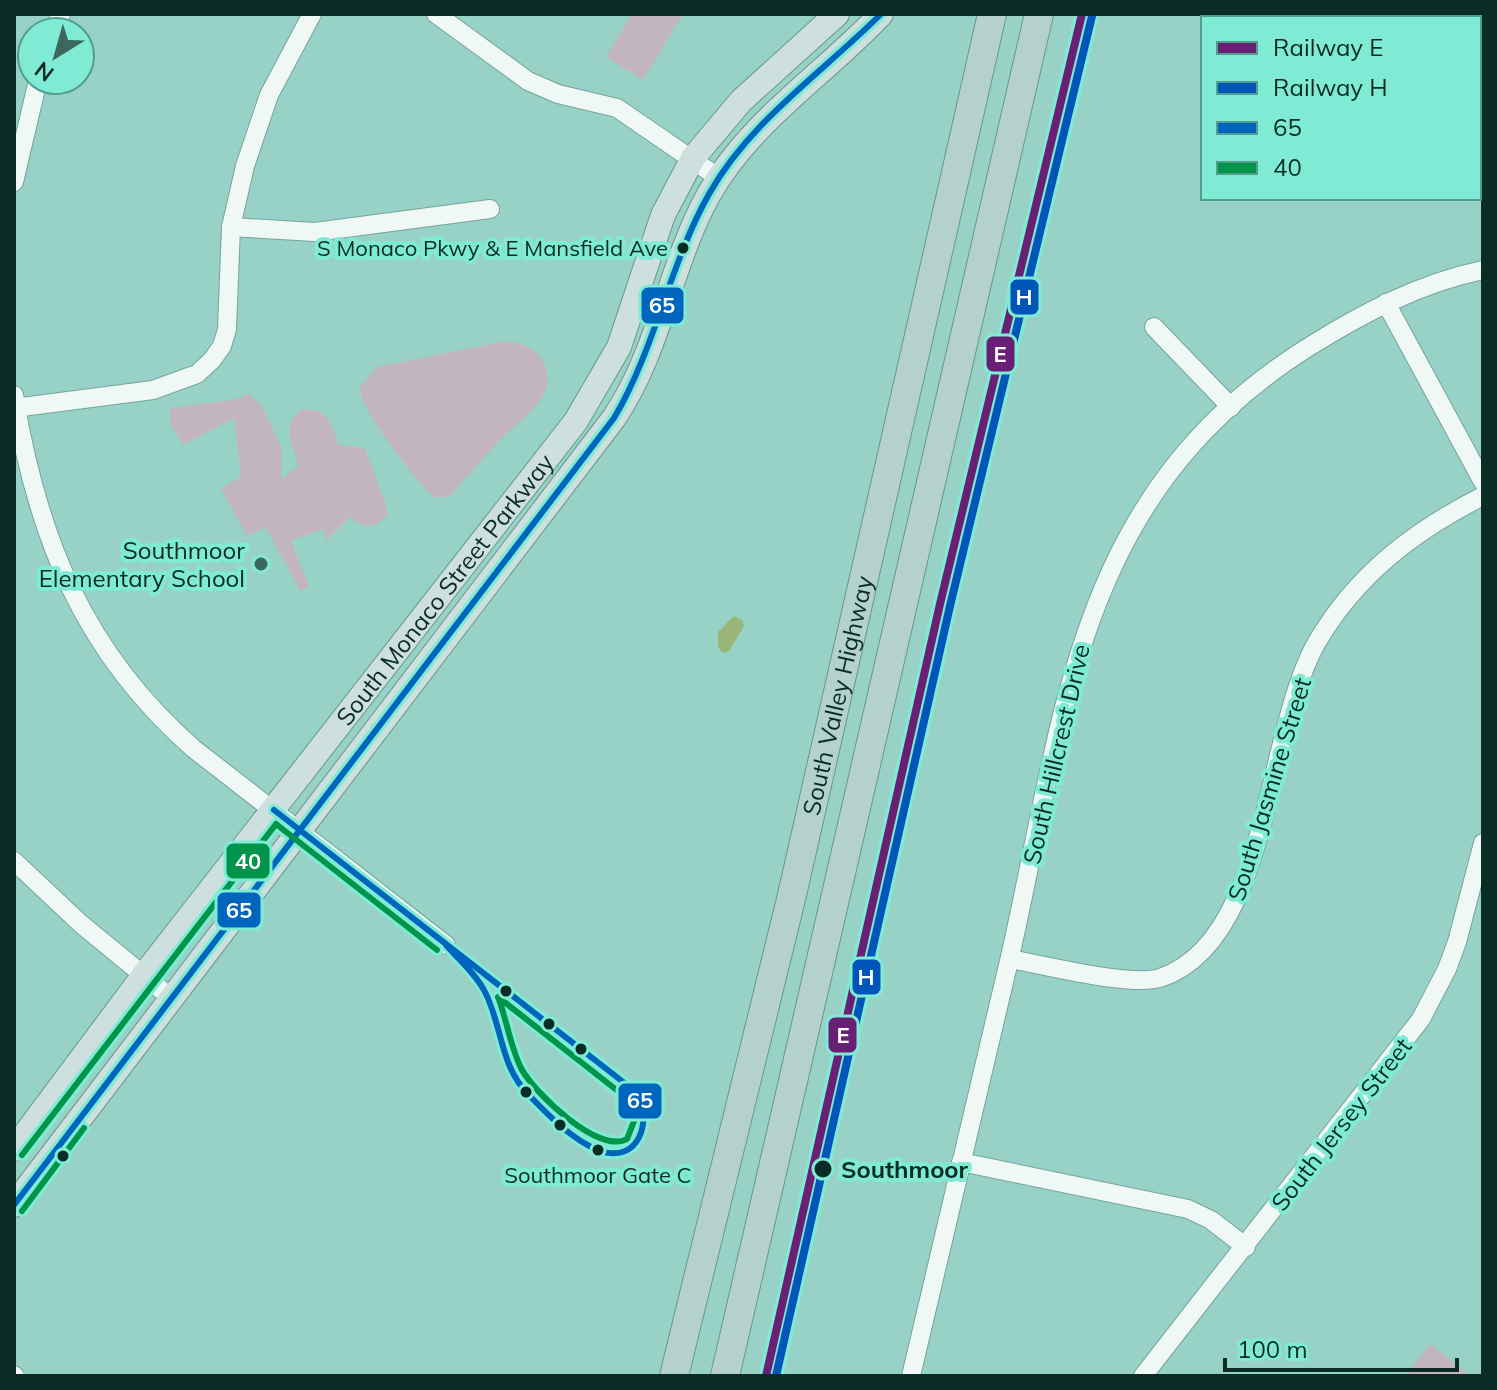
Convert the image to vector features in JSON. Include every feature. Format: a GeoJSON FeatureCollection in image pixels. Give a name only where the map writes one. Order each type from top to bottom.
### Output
{"type":"FeatureCollection","features":[{"type":"Feature","properties":{"kind":"highway","name":"South Valley Highway"},"geometry":{"type":"LineString","coordinates":[[674,1376],[792,895],[992,14]]}},
{"type":"Feature","properties":{"kind":"highway","name":"South Valley Highway"},"geometry":{"type":"LineString","coordinates":[[725,1376],[1039,14]]}},
{"type":"Feature","properties":{"kind":"main road","name":"South Monaco Street Parkway"},"geometry":{"type":"LineString","coordinates":[[17,1140],[583,411],[619,347],[663,215],[693,158],[741,101],[837,14]]}},
{"type":"Feature","properties":{"kind":"main road","name":"South Monaco Street Parkway"},"geometry":{"type":"LineString","coordinates":[[14,1205],[626,400],[654,344],[693,227],[719,178],[763,124],[881,14]]}},
{"type":"Feature","properties":{"kind":"street"},"geometry":{"type":"LineString","coordinates":[[312,14],[269,95],[245,166],[231,227],[227,329],[222,346],[197,374],[153,390],[15,404],[30,478],[48,539],[73,597],[102,644],[163,721],[446,945]]}},
{"type":"Feature","properties":{"kind":"street"},"geometry":{"type":"LineString","coordinates":[[436,14],[528,81],[558,94],[617,108],[719,178]]}},
{"type":"Feature","properties":{"kind":"street"},"geometry":{"type":"LineString","coordinates":[[14,182],[34,96]]}},
{"type":"Feature","properties":{"kind":"street"},"geometry":{"type":"LineString","coordinates":[[231,227],[315,232],[490,209]]}},
{"type":"Feature","properties":{"kind":"street","name":"South Hillcrest Drive"},"geometry":{"type":"LineString","coordinates":[[911,1376],[1010,959],[1061,713],[1094,607],[1138,517],[1189,449],[1273,369],[1386,303],[1483,270]]}},
{"type":"Feature","properties":{"kind":"street"},"geometry":{"type":"LineString","coordinates":[[1386,303],[1483,482]]}},
{"type":"Feature","properties":{"kind":"street"},"geometry":{"type":"LineString","coordinates":[[1154,327],[1231,407]]}},
{"type":"Feature","properties":{"kind":"street","name":"South Jasmine Street"},"geometry":{"type":"LineString","coordinates":[[1010,959],[1133,981],[1159,978],[1182,966],[1204,947],[1231,913],[1246,881],[1284,727],[1298,683],[1316,644],[1338,610],[1394,550],[1419,531],[1483,496]]}},
{"type":"Feature","properties":{"kind":"street","name":"South Jersey Street"},"geometry":{"type":"LineString","coordinates":[[1143,1376],[1421,1019],[1457,942],[1483,843]]}},
{"type":"Feature","properties":{"kind":"street"},"geometry":{"type":"LineString","coordinates":[[14,861],[63,909],[170,997]]}},
{"type":"Feature","properties":{"kind":"street"},"geometry":{"type":"LineString","coordinates":[[17,1140],[49,1159]]}},
{"type":"Feature","properties":{"kind":"street"},"geometry":{"type":"LineString","coordinates":[[961,1162],[1188,1209],[1211,1220],[1246,1247]]}},
{"type":"Feature","properties":{"kind":"shaded area"},"geometry":{"type":"Polygon","coordinates":[[[632,14],[683,14],[643,80],[606,57],[632,14]]]}},
{"type":"Feature","properties":{"kind":"shaded area"},"geometry":{"type":"Polygon","coordinates":[[[505,341],[526,346],[539,355],[547,373],[543,396],[449,497],[434,497],[402,461],[378,426],[360,387],[377,367],[505,341]]]}},
{"type":"Feature","properties":{"kind":"shaded area"},"geometry":{"type":"Polygon","coordinates":[[[250,394],[263,408],[281,447],[281,480],[298,466],[290,436],[291,422],[301,410],[309,409],[327,418],[338,445],[365,448],[386,506],[387,515],[373,525],[364,525],[350,517],[326,541],[323,529],[291,541],[309,586],[300,591],[266,527],[247,536],[221,489],[241,476],[234,418],[183,445],[171,425],[170,408],[232,400],[250,394]]]}},
{"type":"Feature","properties":{"kind":"shaded area"},"geometry":{"type":"Polygon","coordinates":[[[734,616],[742,620],[744,626],[729,651],[723,653],[718,647],[718,632],[734,616]]]}},
{"type":"Feature","properties":{"kind":"shaded area"},"geometry":{"type":"Polygon","coordinates":[[[1430,1344],[1471,1376],[1405,1376],[1430,1344]]]}},
{"type":"Feature","properties":{"kind":"rail line","name":"E"},"geometry":{"type":"LineString","coordinates":[[766,1376],[940,604],[1082,14]]}},
{"type":"Feature","properties":{"kind":"rail line","name":"H"},"geometry":{"type":"LineString","coordinates":[[776,1376],[950,606],[1092,16]]}},
{"type":"Feature","properties":{"kind":"transit line","name":"65"},"geometry":{"type":"LineString","coordinates":[[14,1205],[614,418],[641,363],[695,221],[726,168],[766,120],[881,14]]}},
{"type":"Feature","properties":{"kind":"transit line","name":"65"},"geometry":{"type":"LineString","coordinates":[[274,810],[636,1092],[643,1116],[639,1138],[632,1146],[623,1152],[612,1153],[588,1146],[560,1125],[527,1093],[511,1070],[485,992],[446,945]]}},
{"type":"Feature","properties":{"kind":"transit line","name":"40"},"geometry":{"type":"LineString","coordinates":[[22,1155],[276,824],[437,950]]}},
{"type":"Feature","properties":{"kind":"transit line","name":"40"},"geometry":{"type":"LineString","coordinates":[[498,997],[628,1099],[636,1116],[627,1139],[615,1142],[585,1130],[539,1092],[517,1060],[498,997]]}},
{"type":"Feature","properties":{"kind":"transit line","name":"40"},"geometry":{"type":"LineString","coordinates":[[22,1211],[84,1128]]}},
{"type":"Feature","properties":{"kind":"place","name":"S Monaco Pkwy & E Mansfield Ave"},"geometry":{"type":"Point","coordinates":[683,248]}},
{"type":"Feature","properties":{"kind":"place","name":"Southmoor Elementary School"},"geometry":{"type":"Point","coordinates":[261,564]}},
{"type":"Feature","properties":{"kind":"place","name":"Southmoor Gate C"},"geometry":{"type":"Point","coordinates":[598,1150]}},
{"type":"Feature","properties":{"kind":"place","name":"Southmoor"},"geometry":{"type":"Point","coordinates":[823,1169]}}]}
